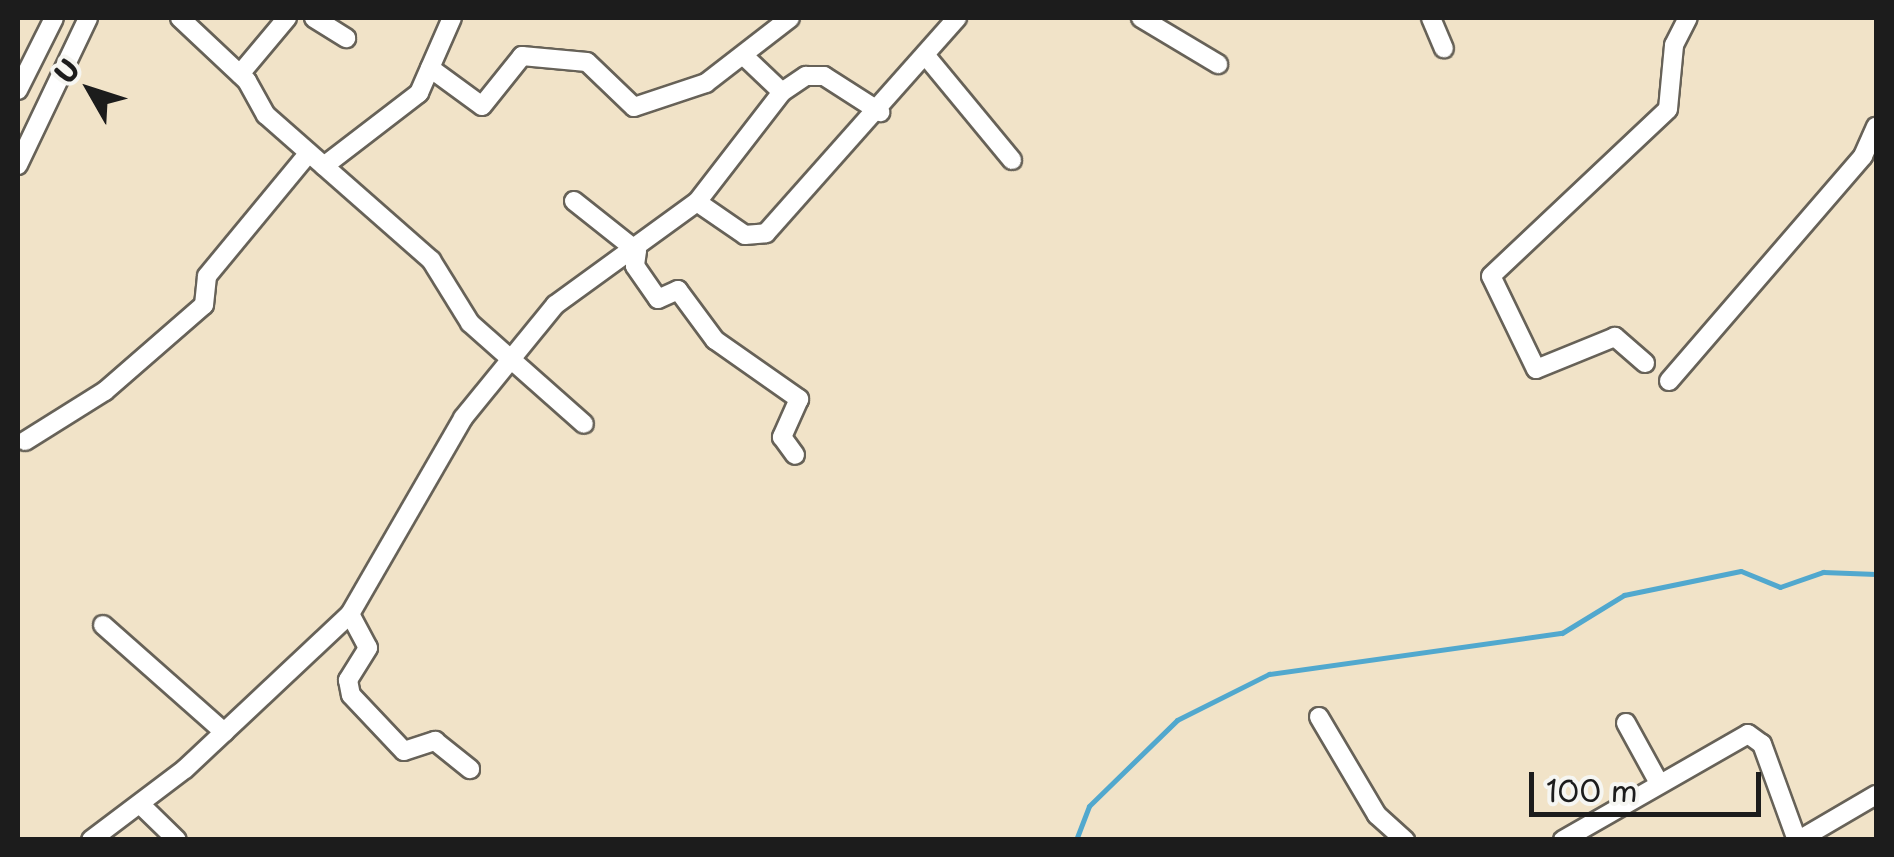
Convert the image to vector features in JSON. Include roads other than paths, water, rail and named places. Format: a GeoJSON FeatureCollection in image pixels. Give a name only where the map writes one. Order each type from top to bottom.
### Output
{"type":"FeatureCollection","features":[{"type":"Feature","properties":{"kind":"street"},"geometry":{"type":"LineString","coordinates":[[18,90],[54,18]]}},
{"type":"Feature","properties":{"kind":"street"},"geometry":{"type":"LineString","coordinates":[[18,164],[88,18]]}},
{"type":"Feature","properties":{"kind":"street"},"geometry":{"type":"LineString","coordinates":[[180,18],[240,74],[308,154],[430,260],[454,305],[507,358],[584,424]]}},
{"type":"Feature","properties":{"kind":"street"},"geometry":{"type":"LineString","coordinates":[[240,74],[287,18]]}},
{"type":"Feature","properties":{"kind":"street"},"geometry":{"type":"LineString","coordinates":[[314,18],[346,38]]}},
{"type":"Feature","properties":{"kind":"street"},"geometry":{"type":"LineString","coordinates":[[324,166],[398,118],[430,68],[452,18]]}},
{"type":"Feature","properties":{"kind":"street"},"geometry":{"type":"LineString","coordinates":[[430,68],[482,106],[522,56],[587,62],[634,107],[706,84],[790,18]]}},
{"type":"Feature","properties":{"kind":"street"},"geometry":{"type":"LineString","coordinates":[[696,202],[745,235],[762,235],[880,112],[958,18]]}},
{"type":"Feature","properties":{"kind":"street"},"geometry":{"type":"LineString","coordinates":[[1142,18],[1218,64]]}},
{"type":"Feature","properties":{"kind":"street"},"geometry":{"type":"LineString","coordinates":[[1430,18],[1444,48]]}},
{"type":"Feature","properties":{"kind":"street"},"geometry":{"type":"LineString","coordinates":[[1645,363],[1615,338],[1547,372],[1524,350],[1492,270],[1668,109],[1674,45],[1688,18]]}},
{"type":"Feature","properties":{"kind":"street"},"geometry":{"type":"LineString","coordinates":[[744,56],[782,92]]}},
{"type":"Feature","properties":{"kind":"street"},"geometry":{"type":"LineString","coordinates":[[926,56],[1012,160]]}},
{"type":"Feature","properties":{"kind":"street"},"geometry":{"type":"LineString","coordinates":[[92,840],[141,805],[350,614],[427,472],[507,358],[556,306],[637,251],[696,202],[782,92],[819,74],[880,112]]}},
{"type":"Feature","properties":{"kind":"street"},"geometry":{"type":"LineString","coordinates":[[1669,380],[1863,156],[1876,128]]}},
{"type":"Feature","properties":{"kind":"street"},"geometry":{"type":"LineString","coordinates":[[25,441],[105,391],[204,305],[207,276],[308,154]]}},
{"type":"Feature","properties":{"kind":"street"},"geometry":{"type":"LineString","coordinates":[[574,201],[637,251]]}},
{"type":"Feature","properties":{"kind":"street"},"geometry":{"type":"LineString","coordinates":[[637,251],[636,266],[658,299],[678,290],[720,344],[798,399],[782,437],[795,454]]}},
{"type":"Feature","properties":{"kind":"street"},"geometry":{"type":"LineString","coordinates":[[1508,366],[1524,350]]}},
{"type":"Feature","properties":{"kind":"street"},"geometry":{"type":"LineString","coordinates":[[350,614],[368,648],[348,680],[351,695],[404,751],[435,741],[470,768]]}},
{"type":"Feature","properties":{"kind":"street"},"geometry":{"type":"LineString","coordinates":[[103,625],[224,732]]}},
{"type":"Feature","properties":{"kind":"street"},"geometry":{"type":"LineString","coordinates":[[1319,717],[1377,814],[1405,840]]}},
{"type":"Feature","properties":{"kind":"street"},"geometry":{"type":"LineString","coordinates":[[1626,723],[1660,783]]}},
{"type":"Feature","properties":{"kind":"street"},"geometry":{"type":"LineString","coordinates":[[1563,840],[1752,735],[1798,840],[1876,795]]}},
{"type":"Feature","properties":{"kind":"street"},"geometry":{"type":"LineString","coordinates":[[141,805],[177,840]]}},
{"type":"Feature","properties":{"kind":"waterway"},"geometry":{"type":"LineString","coordinates":[[1076,840],[1089,806],[1177,720],[1269,674],[1562,633],[1624,595],[1741,571],[1780,587],[1823,572],[1876,574]]}}]}
